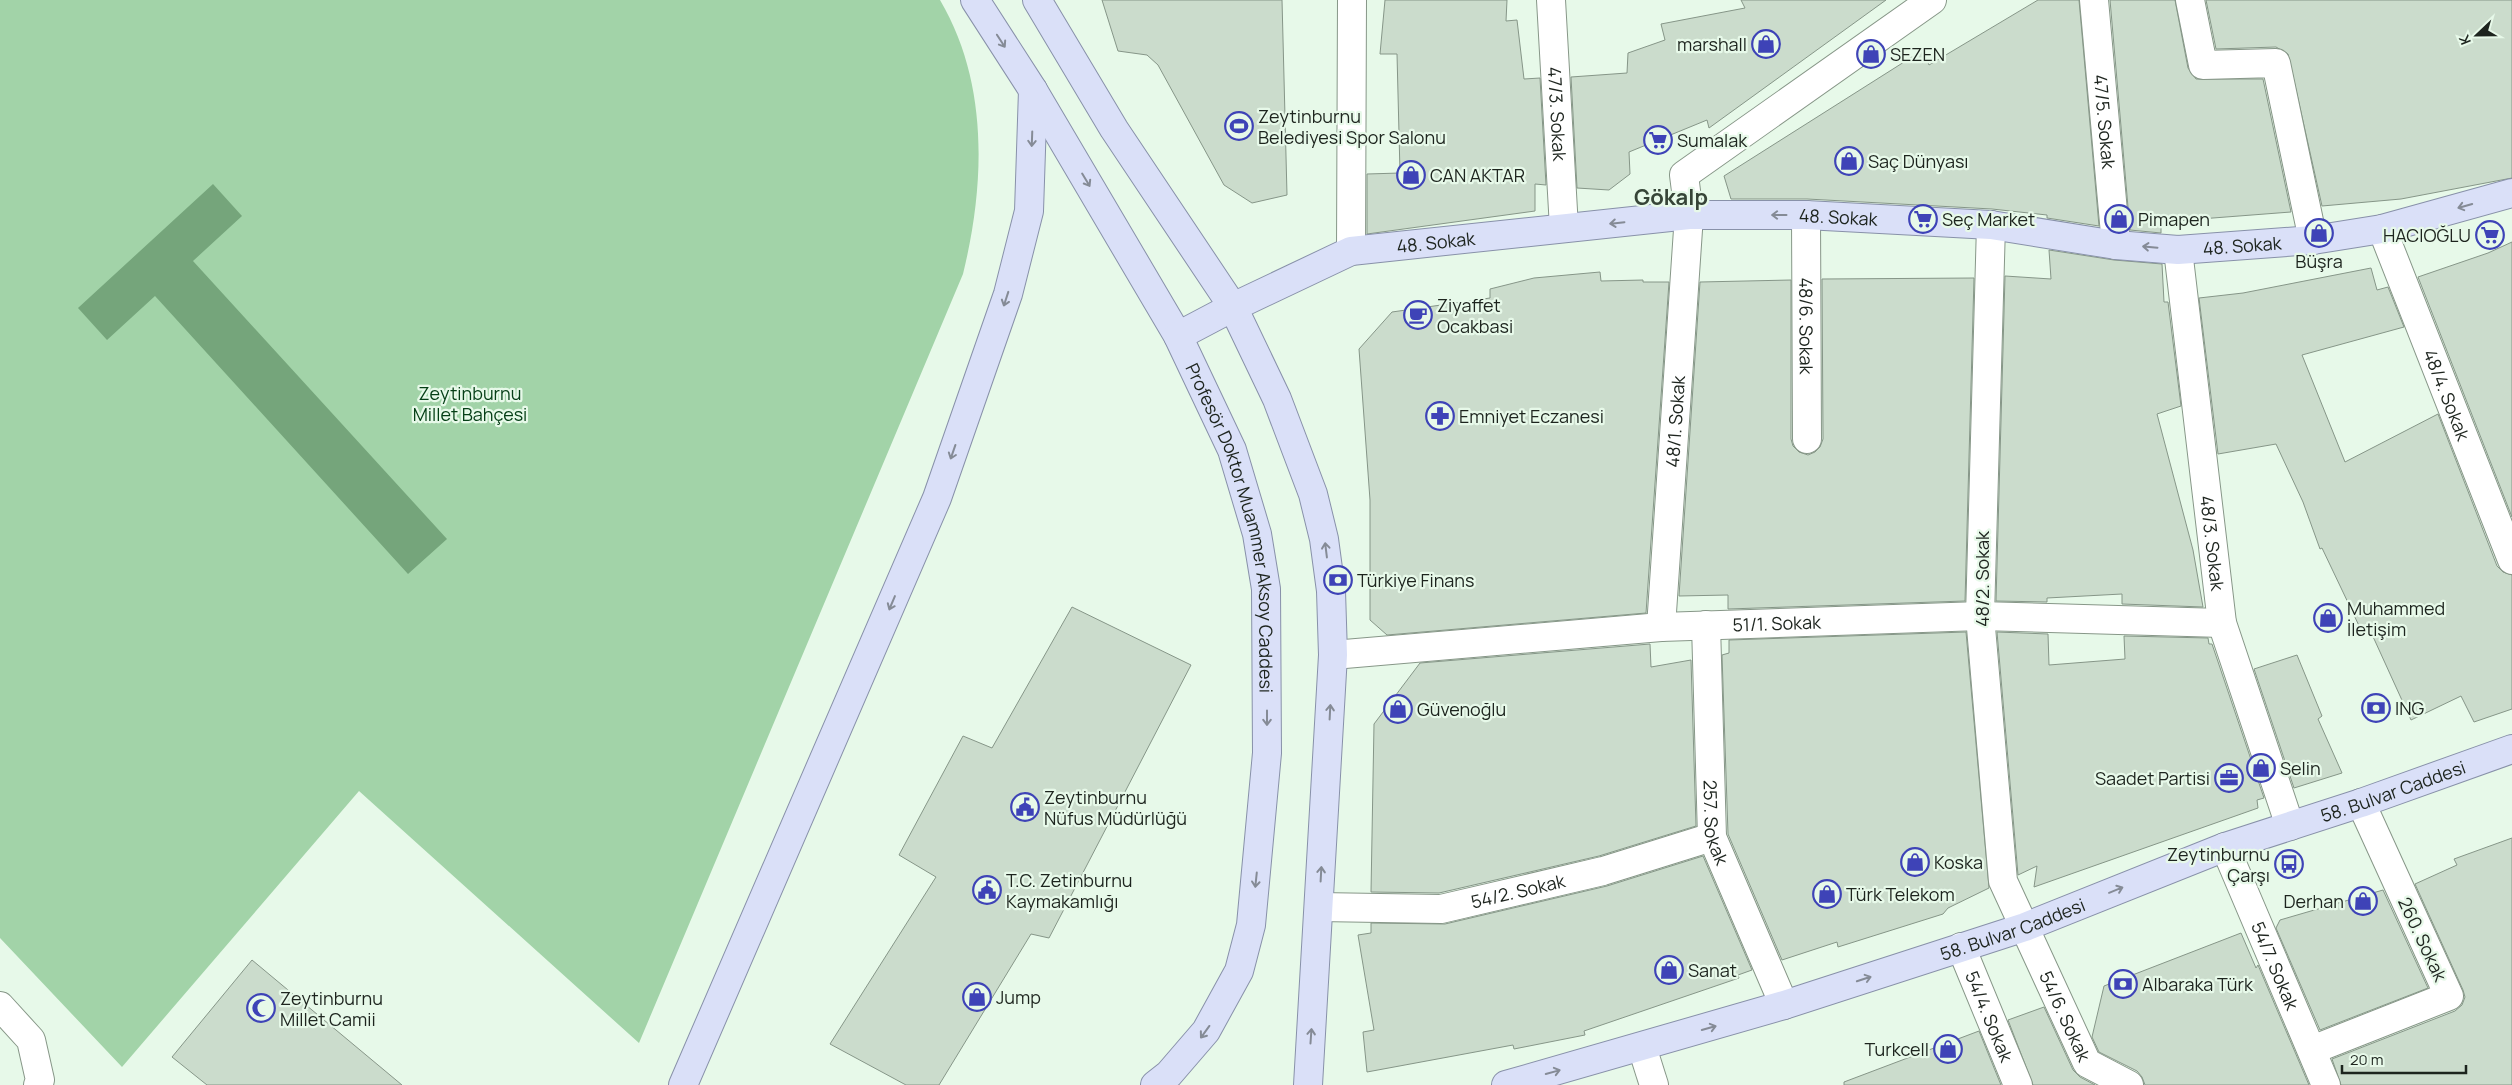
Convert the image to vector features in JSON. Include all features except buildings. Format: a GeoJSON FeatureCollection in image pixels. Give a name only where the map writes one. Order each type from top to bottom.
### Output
{"type":"FeatureCollection","features":[{"type":"Feature","properties":{"kind":"main road","name":"Profesör Doktor Muammer Aksoy Caddesi"},"geometry":{"type":"LineString","coordinates":[[975,0],[1033,90],[1178,336],[1232,450],[1258,534],[1266,589],[1267,753],[1251,925],[1239,971],[1206,1031],[1169,1074],[1155,1085]]}},
{"type":"Feature","properties":{"kind":"main road"},"geometry":{"type":"LineString","coordinates":[[1037,0],[1114,129],[1233,307],[1277,399],[1313,494],[1325,547],[1331,591],[1333,655],[1308,1085]]}},
{"type":"Feature","properties":{"kind":"main road"},"geometry":{"type":"LineString","coordinates":[[683,1085],[937,498],[1008,294],[1029,211],[1033,90]]}},
{"type":"Feature","properties":{"kind":"main road","name":"48. Sokak"},"geometry":{"type":"LineString","coordinates":[[1178,336],[1233,307],[1351,251],[1564,228],[1689,215],[1806,215],[1991,224],[2116,245],[2178,250],[2313,240],[2382,229],[2512,193]]}},
{"type":"Feature","properties":{"kind":"main road","name":"58. Bulvar Caddesi"},"geometry":{"type":"LineString","coordinates":[[1506,1085],[1642,1048],[1784,1006],[2025,927],[2225,847],[2361,803],[2512,749]]}},
{"type":"Feature","properties":{"kind":"street"},"geometry":{"type":"LineString","coordinates":[[1351,251],[1352,0]]}},
{"type":"Feature","properties":{"kind":"street","name":"47/3. Sokak"},"geometry":{"type":"LineString","coordinates":[[1551,0],[1564,228]]}},
{"type":"Feature","properties":{"kind":"street","name":"48/1. Sokak"},"geometry":{"type":"LineString","coordinates":[[1661,627],[1689,215],[1684,175],[1932,0]]}},
{"type":"Feature","properties":{"kind":"street","name":"47/5. Sokak"},"geometry":{"type":"LineString","coordinates":[[2094,0],[2116,245]]}},
{"type":"Feature","properties":{"kind":"street"},"geometry":{"type":"LineString","coordinates":[[2190,0],[2204,65],[2276,63],[2313,240]]}},
{"type":"Feature","properties":{"kind":"street","name":"48/6. Sokak"},"geometry":{"type":"LineString","coordinates":[[1806,215],[1807,439]]}},
{"type":"Feature","properties":{"kind":"street","name":"48/2. Sokak"},"geometry":{"type":"LineString","coordinates":[[1991,224],[1980,616],[2002,881],[2025,927]]}},
{"type":"Feature","properties":{"kind":"street","name":"48/4. Sokak"},"geometry":{"type":"LineString","coordinates":[[2382,229],[2512,560]]}},
{"type":"Feature","properties":{"kind":"street","name":"48/3. Sokak"},"geometry":{"type":"LineString","coordinates":[[2178,250],[2222,623],[2290,826]]}},
{"type":"Feature","properties":{"kind":"street","name":"51/1. Sokak"},"geometry":{"type":"LineString","coordinates":[[1333,655],[1661,627],[1706,625],[1980,616],[2222,623]]}},
{"type":"Feature","properties":{"kind":"street","name":"257. Sokak"},"geometry":{"type":"LineString","coordinates":[[1706,625],[1712,837],[1784,1006]]}},
{"type":"Feature","properties":{"kind":"street","name":"260. Sokak"},"geometry":{"type":"LineString","coordinates":[[2312,1050],[2449,996],[2361,803]]}},
{"type":"Feature","properties":{"kind":"street","name":"54/2. Sokak"},"geometry":{"type":"LineString","coordinates":[[1319,907],[1441,910],[1603,871],[1712,837]]}},
{"type":"Feature","properties":{"kind":"street","name":"54/7. Sokak"},"geometry":{"type":"LineString","coordinates":[[2225,847],[2326,1085]]}},
{"type":"Feature","properties":{"kind":"street","name":"54/6. Sokak"},"geometry":{"type":"LineString","coordinates":[[2025,927],[2087,1063],[2129,1085]]}},
{"type":"Feature","properties":{"kind":"street","name":"54/4. Sokak"},"geometry":{"type":"LineString","coordinates":[[1961,947],[2018,1085]]}},
{"type":"Feature","properties":{"kind":"street"},"geometry":{"type":"LineString","coordinates":[[0,1006],[31,1040],[40,1080],[38,1085]]}},
{"type":"Feature","properties":{"kind":"street"},"geometry":{"type":"LineString","coordinates":[[1642,1048],[1654,1085]]}},
{"type":"Feature","properties":{"kind":"green space","name":"Zeytinburnu Millet Bahçesi"},"geometry":{"type":"Polygon","coordinates":[[[0,0],[940,0],[956,32],[967,65],[975,99],[978,134],[976,205],[963,274],[639,1043],[359,791],[122,1067],[0,938],[0,0]]]}},
{"type":"Feature","properties":{"kind":"shaded area"},"geometry":{"type":"Polygon","coordinates":[[[213,184],[242,216],[193,261],[447,539],[408,574],[155,296],[107,340],[78,308],[213,184]]]}},
{"type":"Feature","properties":{"kind":"place","name":"marshall"},"geometry":{"type":"Point","coordinates":[1766,44]}},
{"type":"Feature","properties":{"kind":"place","name":"SEZEN"},"geometry":{"type":"Point","coordinates":[1871,54]}},
{"type":"Feature","properties":{"kind":"place","name":"Zeytinburnu Belediyesi Spor Salonu"},"geometry":{"type":"Point","coordinates":[1239,126]}},
{"type":"Feature","properties":{"kind":"place","name":"Sumalak"},"geometry":{"type":"Point","coordinates":[1658,140]}},
{"type":"Feature","properties":{"kind":"place","name":"Saç Dünyası"},"geometry":{"type":"Point","coordinates":[1849,161]}},
{"type":"Feature","properties":{"kind":"place","name":"CAN AKTAR"},"geometry":{"type":"Point","coordinates":[1411,175]}},
{"type":"Feature","properties":{"kind":"place","name":"Seç Market"},"geometry":{"type":"Point","coordinates":[1923,219]}},
{"type":"Feature","properties":{"kind":"place","name":"Pimapen"},"geometry":{"type":"Point","coordinates":[2119,219]}},
{"type":"Feature","properties":{"kind":"place","name":"Büşra"},"geometry":{"type":"Point","coordinates":[2319,233]}},
{"type":"Feature","properties":{"kind":"place","name":"HACIOĞLU"},"geometry":{"type":"Point","coordinates":[2490,235]}},
{"type":"Feature","properties":{"kind":"place","name":"Ziyaffet Ocakbasi"},"geometry":{"type":"Point","coordinates":[1418,315]}},
{"type":"Feature","properties":{"kind":"place","name":"Emniyet Eczanesi"},"geometry":{"type":"Point","coordinates":[1440,416]}},
{"type":"Feature","properties":{"kind":"place","name":"Türkiye Finans"},"geometry":{"type":"Point","coordinates":[1338,580]}},
{"type":"Feature","properties":{"kind":"place","name":"Muhammed İletişim"},"geometry":{"type":"Point","coordinates":[2328,618]}},
{"type":"Feature","properties":{"kind":"place","name":"ING"},"geometry":{"type":"Point","coordinates":[2376,708]}},
{"type":"Feature","properties":{"kind":"place","name":"Güvenoğlu"},"geometry":{"type":"Point","coordinates":[1398,709]}},
{"type":"Feature","properties":{"kind":"place","name":"Selin"},"geometry":{"type":"Point","coordinates":[2261,768]}},
{"type":"Feature","properties":{"kind":"place","name":"Saadet Partisi"},"geometry":{"type":"Point","coordinates":[2229,778]}},
{"type":"Feature","properties":{"kind":"place","name":"Zeytinburnu Nüfus Müdürlüğü"},"geometry":{"type":"Point","coordinates":[1025,807]}},
{"type":"Feature","properties":{"kind":"place","name":"Koska"},"geometry":{"type":"Point","coordinates":[1915,862]}},
{"type":"Feature","properties":{"kind":"place","name":"Zeytinburnu Çarşı"},"geometry":{"type":"Point","coordinates":[2289,864]}},
{"type":"Feature","properties":{"kind":"place","name":"T.C. Zetinburnu Kaymakamlığı"},"geometry":{"type":"Point","coordinates":[987,890]}},
{"type":"Feature","properties":{"kind":"place","name":"Türk Telekom"},"geometry":{"type":"Point","coordinates":[1827,894]}},
{"type":"Feature","properties":{"kind":"place","name":"Derhan"},"geometry":{"type":"Point","coordinates":[2363,901]}},
{"type":"Feature","properties":{"kind":"place","name":"Sanat"},"geometry":{"type":"Point","coordinates":[1669,970]}},
{"type":"Feature","properties":{"kind":"place","name":"Albaraka Türk"},"geometry":{"type":"Point","coordinates":[2123,984]}},
{"type":"Feature","properties":{"kind":"place","name":"Jump"},"geometry":{"type":"Point","coordinates":[977,997]}},
{"type":"Feature","properties":{"kind":"place","name":"Zeytinburnu Millet Camii"},"geometry":{"type":"Point","coordinates":[261,1008]}},
{"type":"Feature","properties":{"kind":"place","name":"Turkcell"},"geometry":{"type":"Point","coordinates":[1948,1049]}},
{"type":"Feature","properties":{"kind":"district","name":"Gökalp"},"geometry":{"type":"Point","coordinates":[1671,197]}}]}
